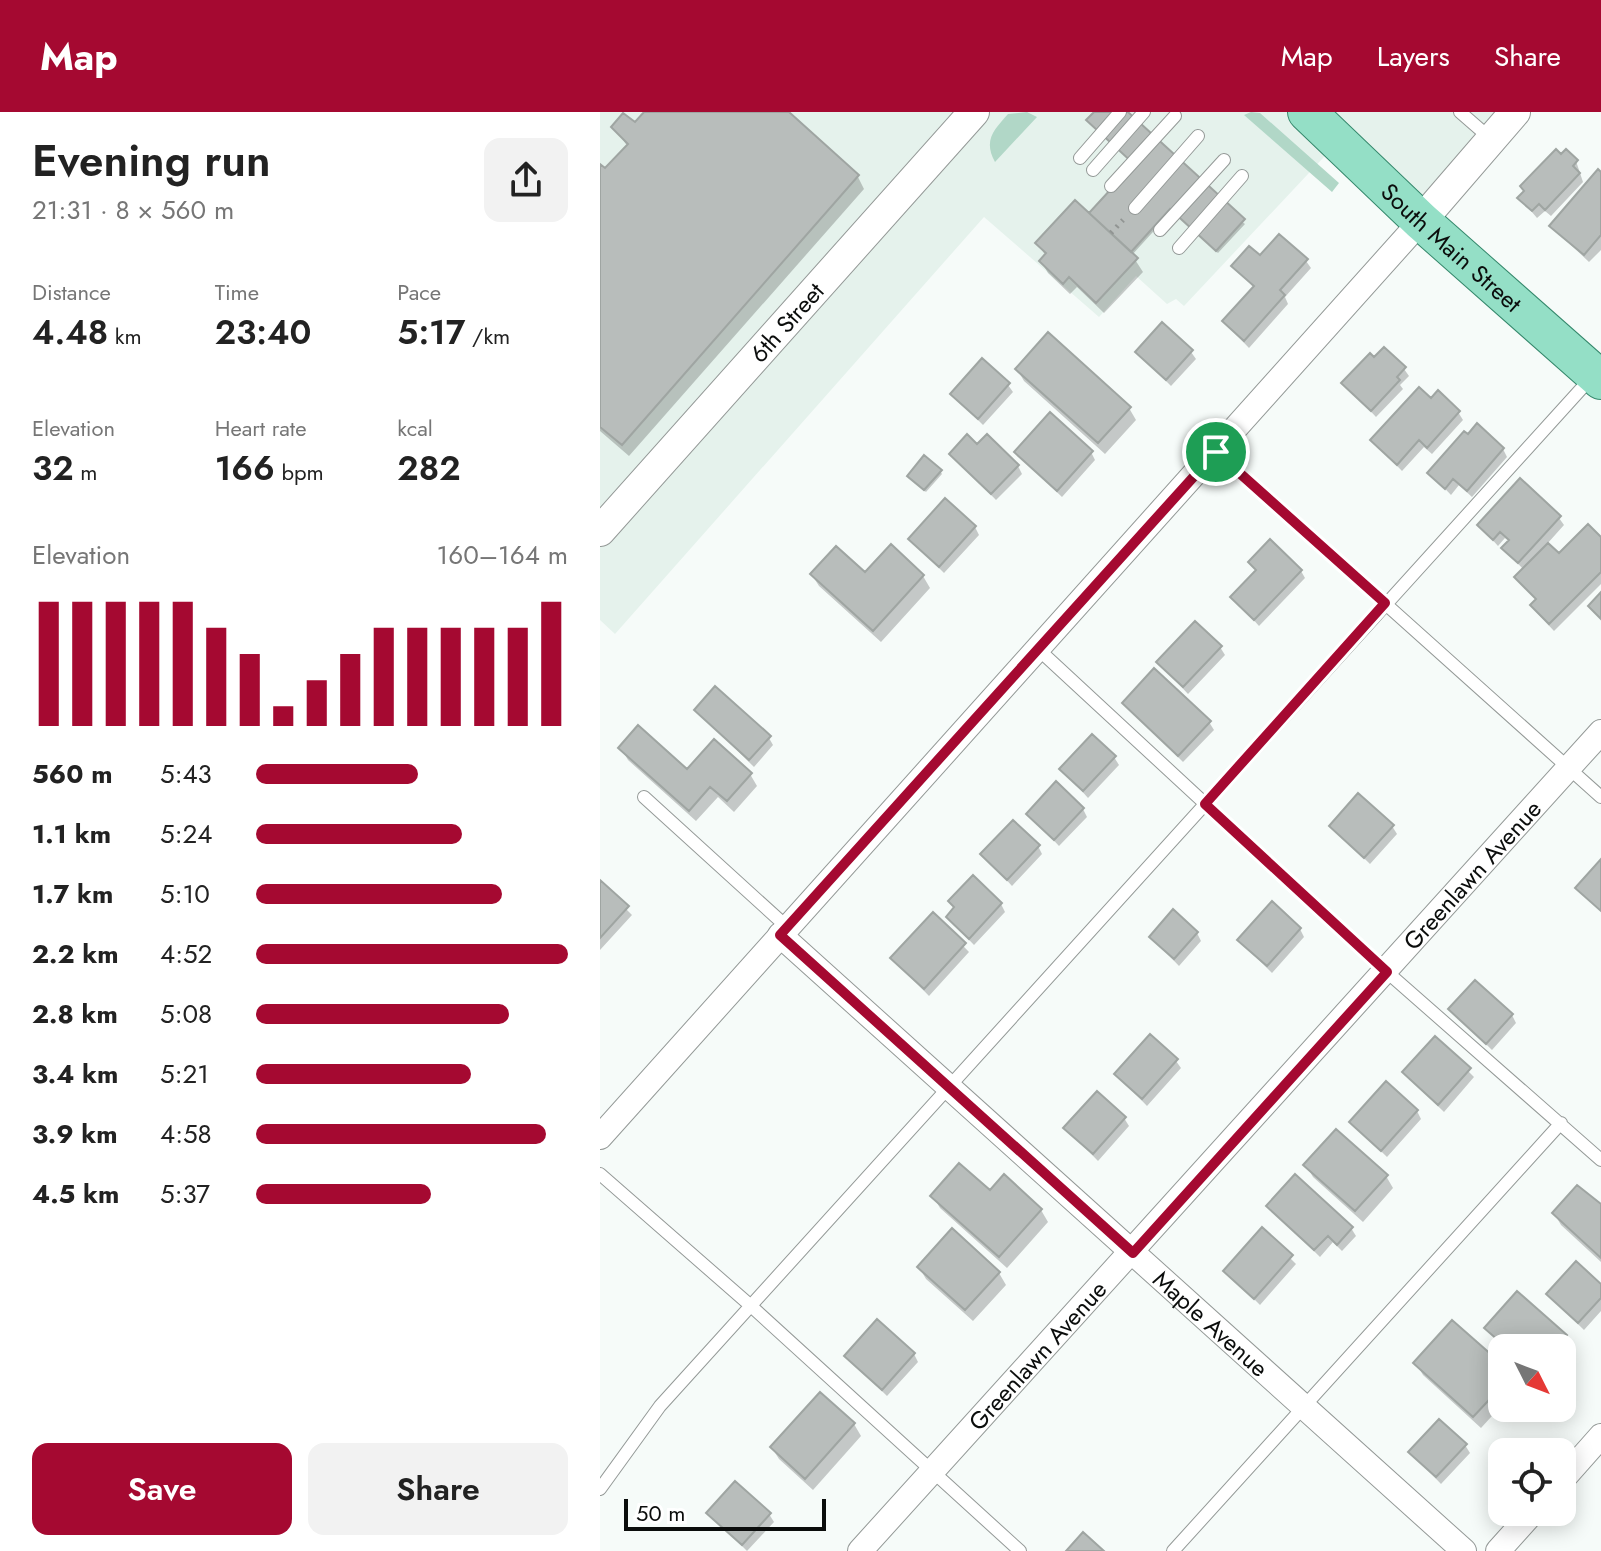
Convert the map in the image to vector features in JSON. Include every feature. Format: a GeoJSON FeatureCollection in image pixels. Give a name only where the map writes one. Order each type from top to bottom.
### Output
{"type":"FeatureCollection","features":[{"type":"Feature","properties":{"kind":"main road","name":"South Main Street"},"geometry":{"type":"LineString","coordinates":[[1323,122],[1421,221],[1598,377]]}},
{"type":"Feature","properties":{"kind":"street","name":"6th Street"},"geometry":{"type":"LineString","coordinates":[[600,531],[974,112]]}},
{"type":"Feature","properties":{"kind":"street"},"geometry":{"type":"LineString","coordinates":[[600,1137],[1216,452],[1515,112]]}},
{"type":"Feature","properties":{"kind":"street","name":"Greenlawn Avenue"},"geometry":{"type":"LineString","coordinates":[[860,1551],[1133,1253],[1601,732]]}},
{"type":"Feature","properties":{"kind":"street","name":"Maple Avenue"},"geometry":{"type":"LineString","coordinates":[[783,931],[949,1089],[1301,1408],[1464,1551]]}},
{"type":"Feature","properties":{"kind":"street"},"geometry":{"type":"LineString","coordinates":[[1576,1464],[1601,1436]]}},
{"type":"Feature","properties":{"kind":"street"},"geometry":{"type":"LineString","coordinates":[[1498,1551],[1520,1526]]}},
{"type":"Feature","properties":{"kind":"lane"},"geometry":{"type":"LineString","coordinates":[[1080,158],[1120,112]]}},
{"type":"Feature","properties":{"kind":"lane"},"geometry":{"type":"LineString","coordinates":[[1093,170],[1144,112]]}},
{"type":"Feature","properties":{"kind":"lane"},"geometry":{"type":"LineString","coordinates":[[1460,112],[1491,139]]}},
{"type":"Feature","properties":{"kind":"lane"},"geometry":{"type":"LineString","coordinates":[[1111,186],[1175,116]]}},
{"type":"Feature","properties":{"kind":"lane"},"geometry":{"type":"LineString","coordinates":[[1135,208],[1198,136]]}},
{"type":"Feature","properties":{"kind":"lane"},"geometry":{"type":"LineString","coordinates":[[1160,230],[1224,160]]}},
{"type":"Feature","properties":{"kind":"lane"},"geometry":{"type":"LineString","coordinates":[[1179,248],[1242,176]]}},
{"type":"Feature","properties":{"kind":"lane"},"geometry":{"type":"LineString","coordinates":[[600,1489],[660,1406],[1385,603],[1598,377]]}},
{"type":"Feature","properties":{"kind":"lane"},"geometry":{"type":"LineString","coordinates":[[1216,452],[1601,797]]}},
{"type":"Feature","properties":{"kind":"lane"},"geometry":{"type":"LineString","coordinates":[[1038,649],[1387,972],[1601,1160]]}},
{"type":"Feature","properties":{"kind":"lane"},"geometry":{"type":"LineString","coordinates":[[644,797],[783,931]]}},
{"type":"Feature","properties":{"kind":"lane"},"geometry":{"type":"LineString","coordinates":[[1173,1551],[1561,1123]]}},
{"type":"Feature","properties":{"kind":"lane"},"geometry":{"type":"LineString","coordinates":[[600,1174],[751,1306],[1020,1551]]}},
{"type":"Feature","properties":{"kind":"shaded area"},"geometry":{"type":"Polygon","coordinates":[[[600,112],[1515,112],[1421,221],[1338,142],[1184,306],[1176,299],[1167,304],[1136,276],[1099,317],[984,217],[615,634],[600,620],[600,112]]]}},
{"type":"Feature","properties":{"kind":"green space"},"geometry":{"type":"Polygon","coordinates":[[[1027,112],[1037,117],[995,162],[990,141],[995,130],[1008,114],[1027,112]]]}},
{"type":"Feature","properties":{"kind":"green space"},"geometry":{"type":"Polygon","coordinates":[[[1260,113],[1339,183],[1332,192],[1244,115],[1260,113]]]}},
{"type":"Feature","properties":{"kind":"building"},"geometry":{"type":"Polygon","coordinates":[[[644,112],[789,112],[859,175],[622,445],[600,427],[600,164],[605,168],[628,144],[611,127],[623,113],[635,122],[644,112]]]}},
{"type":"Feature","properties":{"kind":"building"},"geometry":{"type":"Polygon","coordinates":[[[1094,112],[1128,112],[1245,219],[1216,251],[1170,209],[1131,252],[1089,213],[1134,164],[1086,120],[1094,112]]]}},
{"type":"Feature","properties":{"kind":"building"},"geometry":{"type":"Polygon","coordinates":[[[1556,149],[1561,154],[1566,149],[1578,160],[1573,166],[1580,173],[1545,210],[1539,204],[1532,211],[1517,198],[1524,191],[1520,186],[1556,149]]]}},
{"type":"Feature","properties":{"kind":"building"},"geometry":{"type":"Polygon","coordinates":[[[1598,169],[1601,172],[1601,235],[1584,255],[1549,226],[1598,169]]]}},
{"type":"Feature","properties":{"kind":"building"},"geometry":{"type":"Polygon","coordinates":[[[1075,200],[1138,258],[1096,303],[1069,277],[1063,284],[1039,261],[1046,253],[1035,243],[1075,200]]]}},
{"type":"Feature","properties":{"kind":"building"},"geometry":{"type":"Polygon","coordinates":[[[1279,234],[1308,259],[1280,290],[1285,295],[1244,341],[1222,321],[1254,286],[1231,266],[1249,246],[1260,255],[1279,234]]]}},
{"type":"Feature","properties":{"kind":"building"},"geometry":{"type":"Polygon","coordinates":[[[1162,322],[1193,350],[1166,380],[1135,352],[1162,322]]]}},
{"type":"Feature","properties":{"kind":"building"},"geometry":{"type":"Polygon","coordinates":[[[1048,332],[1131,407],[1098,443],[1015,369],[1048,332]]]}},
{"type":"Feature","properties":{"kind":"building"},"geometry":{"type":"Polygon","coordinates":[[[1384,347],[1406,367],[1397,377],[1400,380],[1371,411],[1341,383],[1370,353],[1374,357],[1384,347]]]}},
{"type":"Feature","properties":{"kind":"building"},"geometry":{"type":"Polygon","coordinates":[[[982,358],[1010,383],[978,419],[950,394],[982,358]]]}},
{"type":"Feature","properties":{"kind":"building"},"geometry":{"type":"Polygon","coordinates":[[[1419,387],[1431,398],[1438,390],[1460,411],[1427,448],[1419,440],[1397,465],[1370,440],[1419,387]]]}},
{"type":"Feature","properties":{"kind":"building"},"geometry":{"type":"Polygon","coordinates":[[[1050,412],[1093,451],[1057,491],[1014,452],[1050,412]]]}},
{"type":"Feature","properties":{"kind":"building"},"geometry":{"type":"Polygon","coordinates":[[[1477,423],[1504,448],[1467,491],[1453,479],[1445,489],[1427,473],[1464,431],[1468,434],[1477,423]]]}},
{"type":"Feature","properties":{"kind":"building"},"geometry":{"type":"Polygon","coordinates":[[[967,434],[977,444],[987,434],[1019,465],[991,494],[949,454],[967,434]]]}},
{"type":"Feature","properties":{"kind":"building"},"geometry":{"type":"Polygon","coordinates":[[[924,455],[942,470],[924,490],[907,476],[924,455]]]}},
{"type":"Feature","properties":{"kind":"building"},"geometry":{"type":"Polygon","coordinates":[[[1520,478],[1561,516],[1518,563],[1501,548],[1509,540],[1500,532],[1493,540],[1477,525],[1520,478]]]}},
{"type":"Feature","properties":{"kind":"building"},"geometry":{"type":"Polygon","coordinates":[[[945,498],[976,526],[939,567],[908,539],[945,498]]]}},
{"type":"Feature","properties":{"kind":"building"},"geometry":{"type":"Polygon","coordinates":[[[1588,524],[1601,537],[1601,572],[1549,624],[1530,605],[1536,599],[1514,577],[1548,543],[1559,553],[1588,524]]]}},
{"type":"Feature","properties":{"kind":"building"},"geometry":{"type":"Polygon","coordinates":[[[1270,539],[1302,570],[1254,620],[1230,597],[1256,570],[1248,562],[1270,539]]]}},
{"type":"Feature","properties":{"kind":"building"},"geometry":{"type":"Polygon","coordinates":[[[891,544],[924,575],[873,631],[810,574],[836,546],[865,572],[891,544]]]}},
{"type":"Feature","properties":{"kind":"building"},"geometry":{"type":"Polygon","coordinates":[[[1601,592],[1601,619],[1588,606],[1601,592]]]}},
{"type":"Feature","properties":{"kind":"building"},"geometry":{"type":"Polygon","coordinates":[[[1195,621],[1222,646],[1183,687],[1156,662],[1195,621]]]}},
{"type":"Feature","properties":{"kind":"building"},"geometry":{"type":"Polygon","coordinates":[[[1154,668],[1211,721],[1178,756],[1122,703],[1154,668]]]}},
{"type":"Feature","properties":{"kind":"building"},"geometry":{"type":"Polygon","coordinates":[[[715,686],[771,736],[749,760],[694,710],[715,686]]]}},
{"type":"Feature","properties":{"kind":"building"},"geometry":{"type":"Polygon","coordinates":[[[638,725],[687,769],[714,739],[752,773],[727,801],[710,787],[689,811],[618,748],[638,725]]]}},
{"type":"Feature","properties":{"kind":"building"},"geometry":{"type":"Polygon","coordinates":[[[1092,734],[1116,756],[1083,791],[1059,769],[1092,734]]]}},
{"type":"Feature","properties":{"kind":"building"},"geometry":{"type":"Polygon","coordinates":[[[1056,781],[1084,808],[1054,840],[1026,814],[1056,781]]]}},
{"type":"Feature","properties":{"kind":"building"},"geometry":{"type":"Polygon","coordinates":[[[1358,793],[1394,825],[1364,858],[1329,826],[1358,793]]]}},
{"type":"Feature","properties":{"kind":"building"},"geometry":{"type":"Polygon","coordinates":[[[1013,820],[1040,845],[1007,880],[980,854],[1013,820]]]}},
{"type":"Feature","properties":{"kind":"building"},"geometry":{"type":"Polygon","coordinates":[[[1601,859],[1601,911],[1575,888],[1601,859]]]}},
{"type":"Feature","properties":{"kind":"building"},"geometry":{"type":"Polygon","coordinates":[[[973,875],[1002,903],[969,939],[946,917],[954,907],[948,901],[973,875]]]}},
{"type":"Feature","properties":{"kind":"building"},"geometry":{"type":"Polygon","coordinates":[[[600,880],[629,906],[600,938],[600,880]]]}},
{"type":"Feature","properties":{"kind":"building"},"geometry":{"type":"Polygon","coordinates":[[[1272,901],[1301,928],[1267,966],[1237,940],[1272,901]]]}},
{"type":"Feature","properties":{"kind":"building"},"geometry":{"type":"Polygon","coordinates":[[[1173,909],[1198,932],[1174,959],[1149,937],[1173,909]]]}},
{"type":"Feature","properties":{"kind":"building"},"geometry":{"type":"Polygon","coordinates":[[[933,912],[966,943],[924,989],[890,958],[933,912]]]}},
{"type":"Feature","properties":{"kind":"building"},"geometry":{"type":"Polygon","coordinates":[[[1475,980],[1513,1014],[1486,1044],[1448,1009],[1475,980]]]}},
{"type":"Feature","properties":{"kind":"building"},"geometry":{"type":"Polygon","coordinates":[[[1150,1034],[1178,1059],[1142,1099],[1114,1074],[1150,1034]]]}},
{"type":"Feature","properties":{"kind":"building"},"geometry":{"type":"Polygon","coordinates":[[[1435,1036],[1471,1068],[1438,1105],[1402,1072],[1435,1036]]]}},
{"type":"Feature","properties":{"kind":"building"},"geometry":{"type":"Polygon","coordinates":[[[1386,1081],[1418,1110],[1381,1151],[1349,1122],[1386,1081]]]}},
{"type":"Feature","properties":{"kind":"building"},"geometry":{"type":"Polygon","coordinates":[[[1097,1091],[1126,1117],[1093,1154],[1063,1128],[1097,1091]]]}},
{"type":"Feature","properties":{"kind":"building"},"geometry":{"type":"Polygon","coordinates":[[[1336,1129],[1388,1175],[1355,1211],[1303,1165],[1336,1129]]]}},
{"type":"Feature","properties":{"kind":"building"},"geometry":{"type":"Polygon","coordinates":[[[959,1163],[990,1190],[1004,1174],[1042,1209],[999,1257],[930,1196],[959,1163]]]}},
{"type":"Feature","properties":{"kind":"building"},"geometry":{"type":"Polygon","coordinates":[[[1295,1174],[1353,1227],[1337,1245],[1328,1236],[1314,1250],[1266,1206],[1295,1174]]]}},
{"type":"Feature","properties":{"kind":"building"},"geometry":{"type":"Polygon","coordinates":[[[1577,1185],[1601,1204],[1601,1258],[1552,1213],[1577,1185]]]}},
{"type":"Feature","properties":{"kind":"building"},"geometry":{"type":"Polygon","coordinates":[[[1262,1227],[1293,1255],[1254,1299],[1223,1271],[1262,1227]]]}},
{"type":"Feature","properties":{"kind":"building"},"geometry":{"type":"Polygon","coordinates":[[[952,1228],[1000,1272],[965,1310],[917,1267],[952,1228]]]}},
{"type":"Feature","properties":{"kind":"building"},"geometry":{"type":"Polygon","coordinates":[[[1576,1261],[1601,1284],[1601,1298],[1578,1323],[1546,1294],[1576,1261]]]}},
{"type":"Feature","properties":{"kind":"building"},"geometry":{"type":"Polygon","coordinates":[[[1517,1291],[1566,1334],[1491,1334],[1484,1328],[1517,1291]]]}},
{"type":"Feature","properties":{"kind":"building"},"geometry":{"type":"Polygon","coordinates":[[[877,1319],[915,1353],[882,1390],[844,1356],[877,1319]]]}},
{"type":"Feature","properties":{"kind":"building"},"geometry":{"type":"Polygon","coordinates":[[[1452,1320],[1488,1352],[1488,1401],[1473,1417],[1413,1363],[1452,1320]]]}},
{"type":"Feature","properties":{"kind":"building"},"geometry":{"type":"Polygon","coordinates":[[[820,1392],[855,1423],[805,1479],[770,1447],[820,1392]]]}},
{"type":"Feature","properties":{"kind":"building"},"geometry":{"type":"Polygon","coordinates":[[[1439,1419],[1467,1444],[1436,1477],[1408,1452],[1439,1419]]]}},
{"type":"Feature","properties":{"kind":"building"},"geometry":{"type":"Polygon","coordinates":[[[735,1481],[771,1513],[742,1545],[706,1513],[735,1481]]]}},
{"type":"Feature","properties":{"kind":"building"},"geometry":{"type":"Polygon","coordinates":[[[1083,1532],[1104,1551],[1066,1551],[1083,1532]]]}},
{"type":"Feature","properties":{"kind":"route"},"geometry":{"type":"LineString","coordinates":[[1216,452],[1385,603],[1205,804],[1387,972],[1133,1253],[780,935],[1216,452]]}}]}
